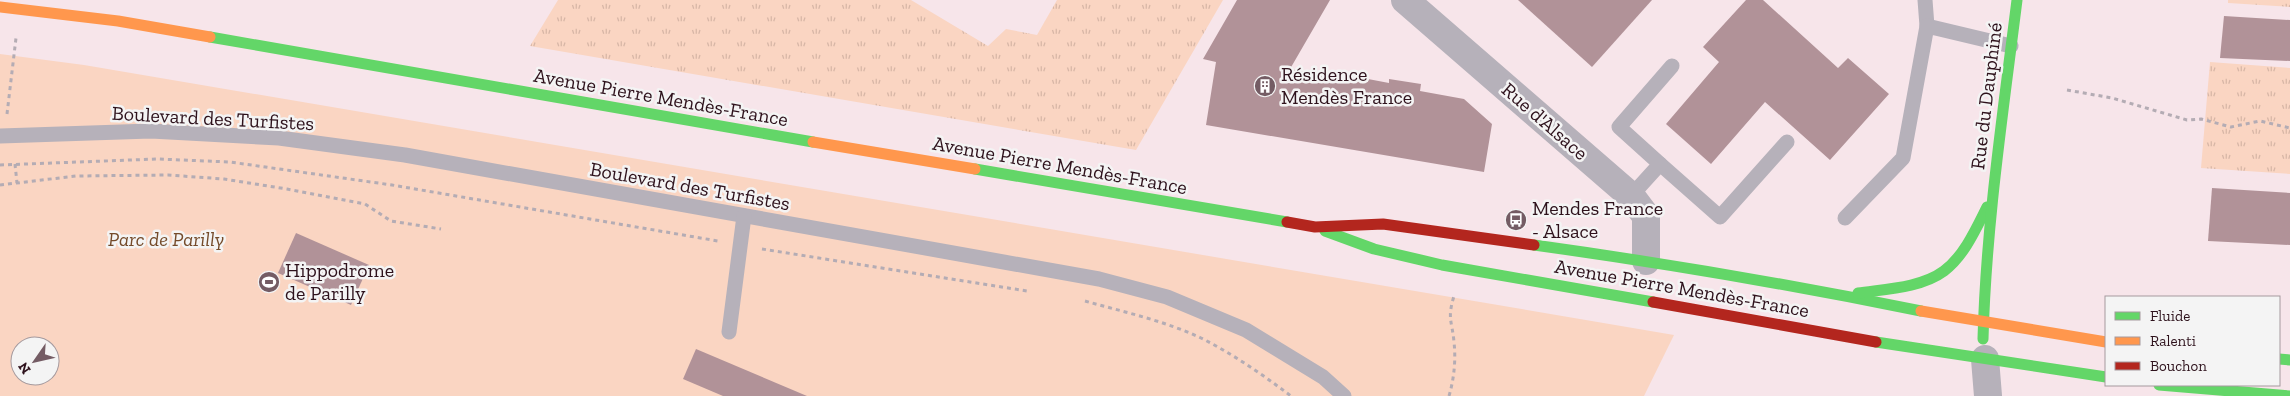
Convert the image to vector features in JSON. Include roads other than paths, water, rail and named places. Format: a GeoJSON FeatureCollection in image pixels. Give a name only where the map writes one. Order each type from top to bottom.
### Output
{"type":"FeatureCollection","features":[{"type":"Feature","properties":{"kind":"main road","name":"Rue du Dauphiné"},"geometry":{"type":"LineString","coordinates":[[1984,348],[1985,269],[1992,196],[2017,0]]}},
{"type":"Feature","properties":{"kind":"main road","name":"Avenue Pierre Mendès-France"},"geometry":{"type":"LineString","coordinates":[[0,7],[20,9],[54,7],[118,20],[745,130],[1314,227],[1374,249],[1462,268],[1926,351],[1984,348],[2105,377]]}},
{"type":"Feature","properties":{"kind":"main road","name":"Rue du Dauphiné"},"geometry":{"type":"LineString","coordinates":[[1842,295],[1916,283],[1944,272],[1954,261],[1977,225],[1992,196]]}},
{"type":"Feature","properties":{"kind":"main road","name":"Avenue Pierre Mendès-France"},"geometry":{"type":"LineString","coordinates":[[1314,227],[1383,224],[1646,261],[1842,295],[1934,314],[2105,342]]}},
{"type":"Feature","properties":{"kind":"main road"},"geometry":{"type":"LineString","coordinates":[[2171,386],[2290,396]]}},
{"type":"Feature","properties":{"kind":"street","name":"Rue d'Alsace"},"geometry":{"type":"LineString","coordinates":[[1404,0],[1631,196],[1646,216],[1646,261]]}},
{"type":"Feature","properties":{"kind":"street"},"geometry":{"type":"LineString","coordinates":[[1984,348],[1988,396]]}},
{"type":"Feature","properties":{"kind":"lane"},"geometry":{"type":"LineString","coordinates":[[1845,218],[1903,158],[1927,26],[1925,0]]}},
{"type":"Feature","properties":{"kind":"lane"},"geometry":{"type":"LineString","coordinates":[[1927,26],[2011,46]]}},
{"type":"Feature","properties":{"kind":"lane"},"geometry":{"type":"LineString","coordinates":[[1672,66],[1619,127],[1720,217],[1787,142]]}},
{"type":"Feature","properties":{"kind":"lane","name":"Boulevard des Turfistes"},"geometry":{"type":"LineString","coordinates":[[3,136],[151,131],[279,138],[405,155],[1099,279],[1167,297],[1246,330],[1323,377],[1344,396]]}},
{"type":"Feature","properties":{"kind":"lane"},"geometry":{"type":"LineString","coordinates":[[1631,196],[1660,164]]}},
{"type":"Feature","properties":{"kind":"lane"},"geometry":{"type":"LineString","coordinates":[[729,332],[744,216]]}},
{"type":"Feature","properties":{"kind":"place","name":"Résidence Mendès France"},"geometry":{"type":"Point","coordinates":[1265,86]}},
{"type":"Feature","properties":{"kind":"place","name":"Mendes France - Alsace"},"geometry":{"type":"Point","coordinates":[1516,220]}},
{"type":"Feature","properties":{"kind":"place","name":"Hippodrome de Parilly"},"geometry":{"type":"Point","coordinates":[269,282]}},
{"type":"Feature","properties":{"kind":"park label","name":"Parc de Parilly"},"geometry":{"type":"Point","coordinates":[166,239]}}]}
